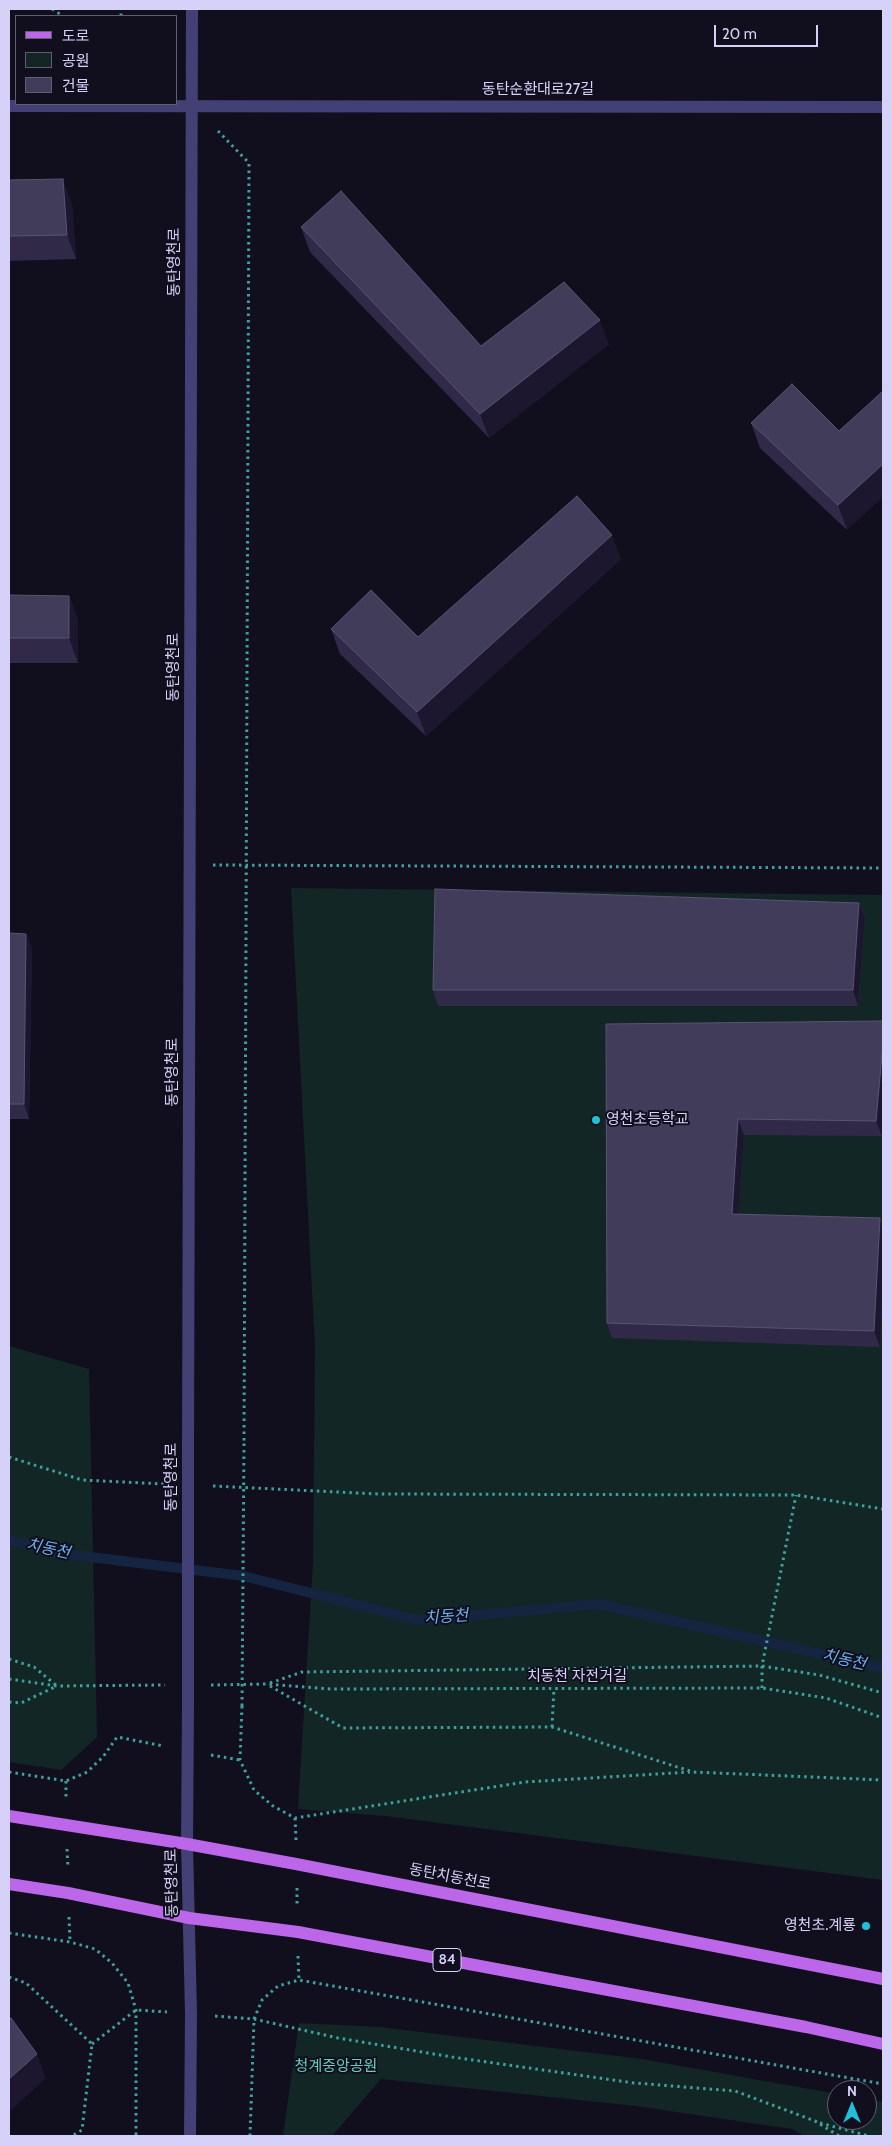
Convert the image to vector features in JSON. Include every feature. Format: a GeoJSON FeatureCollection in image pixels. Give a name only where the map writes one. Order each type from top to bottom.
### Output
{"type":"FeatureCollection","features":[{"type":"Feature","properties":{"kind":"main road","name":"동탄치동천로"},"geometry":{"type":"LineString","coordinates":[[9,1816],[187,1844],[296,1864],[883,1979]]}},
{"type":"Feature","properties":{"kind":"main road","name":"84"},"geometry":{"type":"LineString","coordinates":[[9,1884],[68,1893],[189,1918],[298,1932],[806,2027],[883,2044]]}},
{"type":"Feature","properties":{"kind":"street","name":"동탄영천로"},"geometry":{"type":"LineString","coordinates":[[190,2136],[191,2014],[187,1844],[192,9]]}},
{"type":"Feature","properties":{"kind":"street","name":"동탄순환대로27길"},"geometry":{"type":"LineString","coordinates":[[9,106],[883,107]]}},
{"type":"Feature","properties":{"kind":"path"},"geometry":{"type":"LineString","coordinates":[[249,163],[244,1443],[240,1760],[254,1790],[273,1806],[296,1818],[525,1782],[693,1772],[883,1780]]}},
{"type":"Feature","properties":{"kind":"path"},"geometry":{"type":"LineString","coordinates":[[190,865],[883,868]]}},
{"type":"Feature","properties":{"kind":"path"},"geometry":{"type":"LineString","coordinates":[[9,1457],[82,1480],[171,1484]]}},
{"type":"Feature","properties":{"kind":"path"},"geometry":{"type":"LineString","coordinates":[[211,1486],[379,1494],[796,1495],[883,1509]]}},
{"type":"Feature","properties":{"kind":"path"},"geometry":{"type":"LineString","coordinates":[[762,1688],[762,1666],[796,1495]]}},
{"type":"Feature","properties":{"kind":"path"},"geometry":{"type":"LineString","coordinates":[[9,1659],[34,1668],[57,1686]]}},
{"type":"Feature","properties":{"kind":"path"},"geometry":{"type":"LineString","coordinates":[[267,1684],[302,1672],[762,1666],[848,1681],[883,1693]]}},
{"type":"Feature","properties":{"kind":"path"},"geometry":{"type":"LineString","coordinates":[[9,1679],[57,1686]]}},
{"type":"Feature","properties":{"kind":"path"},"geometry":{"type":"LineString","coordinates":[[267,1684],[343,1728],[552,1727],[693,1772]]}},
{"type":"Feature","properties":{"kind":"path","name":"치동천 자전거길"},"geometry":{"type":"LineString","coordinates":[[267,1684],[330,1689],[762,1688],[826,1698],[883,1718]]}},
{"type":"Feature","properties":{"kind":"path"},"geometry":{"type":"LineString","coordinates":[[9,1702],[21,1703],[57,1686]]}},
{"type":"Feature","properties":{"kind":"path"},"geometry":{"type":"LineString","coordinates":[[552,1727],[554,1688]]}},
{"type":"Feature","properties":{"kind":"path"},"geometry":{"type":"LineString","coordinates":[[9,1772],[66,1781],[87,1772],[103,1757],[117,1737]]}},
{"type":"Feature","properties":{"kind":"path"},"geometry":{"type":"LineString","coordinates":[[66,1781],[70,1942]]}},
{"type":"Feature","properties":{"kind":"path"},"geometry":{"type":"LineString","coordinates":[[296,1818],[299,1980]]}},
{"type":"Feature","properties":{"kind":"path"},"geometry":{"type":"LineString","coordinates":[[9,1933],[70,1942],[95,1949],[112,1963],[128,1983],[136,2010],[136,2136]]}},
{"type":"Feature","properties":{"kind":"path"},"geometry":{"type":"LineString","coordinates":[[9,1977],[26,1982],[92,2044]]}},
{"type":"Feature","properties":{"kind":"path"},"geometry":{"type":"LineString","coordinates":[[250,2136],[254,2019],[262,2000],[278,1986],[299,1980],[883,2084]]}},
{"type":"Feature","properties":{"kind":"path"},"geometry":{"type":"LineString","coordinates":[[72,2136],[82,2130],[92,2044],[136,2010],[254,2019],[338,2038],[452,2057],[634,2083],[735,2091],[815,2121],[869,2136]]}},
{"type":"Feature","properties":{"kind":"path"},"geometry":{"type":"LineString","coordinates":[[815,2121],[839,2136]]}},
{"type":"Feature","properties":{"kind":"green space"},"geometry":{"type":"Polygon","coordinates":[[[291,888],[883,895],[883,1880],[385,1816],[298,1809],[313,1563],[315,1348],[291,888]]]}},
{"type":"Feature","properties":{"kind":"green space"},"geometry":{"type":"Polygon","coordinates":[[[9,1346],[89,1369],[97,1737],[61,1770],[9,1762],[9,1346]]]}},
{"type":"Feature","properties":{"kind":"green space","name":"청계중앙공원"},"geometry":{"type":"Polygon","coordinates":[[[299,2023],[380,2027],[642,2059],[827,2092],[827,2130],[877,2130],[877,2101],[883,2102],[883,2136],[804,2136],[792,2129],[636,2106],[381,2079],[332,2136],[283,2136],[299,2023]]]}},
{"type":"Feature","properties":{"kind":"building"},"geometry":{"type":"Polygon","coordinates":[[[63,179],[67,235],[9,236],[9,180],[63,179]]]}},
{"type":"Feature","properties":{"kind":"building"},"geometry":{"type":"Polygon","coordinates":[[[341,191],[481,346],[564,282],[600,320],[480,414],[301,227],[341,191]]]}},
{"type":"Feature","properties":{"kind":"building"},"geometry":{"type":"Polygon","coordinates":[[[792,384],[839,431],[883,391],[883,464],[838,505],[751,423],[792,384]]]}},
{"type":"Feature","properties":{"kind":"building"},"geometry":{"type":"Polygon","coordinates":[[[577,496],[612,535],[417,712],[331,629],[371,590],[418,637],[577,496]]]}},
{"type":"Feature","properties":{"kind":"building"},"geometry":{"type":"Polygon","coordinates":[[[9,595],[69,596],[69,638],[9,638],[9,595]]]}},
{"type":"Feature","properties":{"kind":"building"},"geometry":{"type":"Polygon","coordinates":[[[435,889],[859,903],[853,990],[433,990],[435,889]]]}},
{"type":"Feature","properties":{"kind":"building"},"geometry":{"type":"Polygon","coordinates":[[[9,933],[26,934],[24,1104],[9,1104],[9,933]]]}},
{"type":"Feature","properties":{"kind":"building"},"geometry":{"type":"Polygon","coordinates":[[[883,1021],[883,1043],[876,1121],[738,1119],[732,1214],[880,1218],[874,1331],[607,1323],[606,1024],[883,1021]]]}},
{"type":"Feature","properties":{"kind":"building"},"geometry":{"type":"Polygon","coordinates":[[[11,2018],[37,2054],[9,2079],[9,2020],[11,2018]]]}},
{"type":"Feature","properties":{"kind":"waterway","name":"치동천"},"geometry":{"type":"LineString","coordinates":[[9,1540],[58,1553],[243,1576],[418,1620],[599,1604],[883,1668]]}},
{"type":"Feature","properties":{"kind":"place","name":"영천초등학교"},"geometry":{"type":"Point","coordinates":[596,1120]}},
{"type":"Feature","properties":{"kind":"place","name":"영천초.계룡"},"geometry":{"type":"Point","coordinates":[866,1926]}}]}
